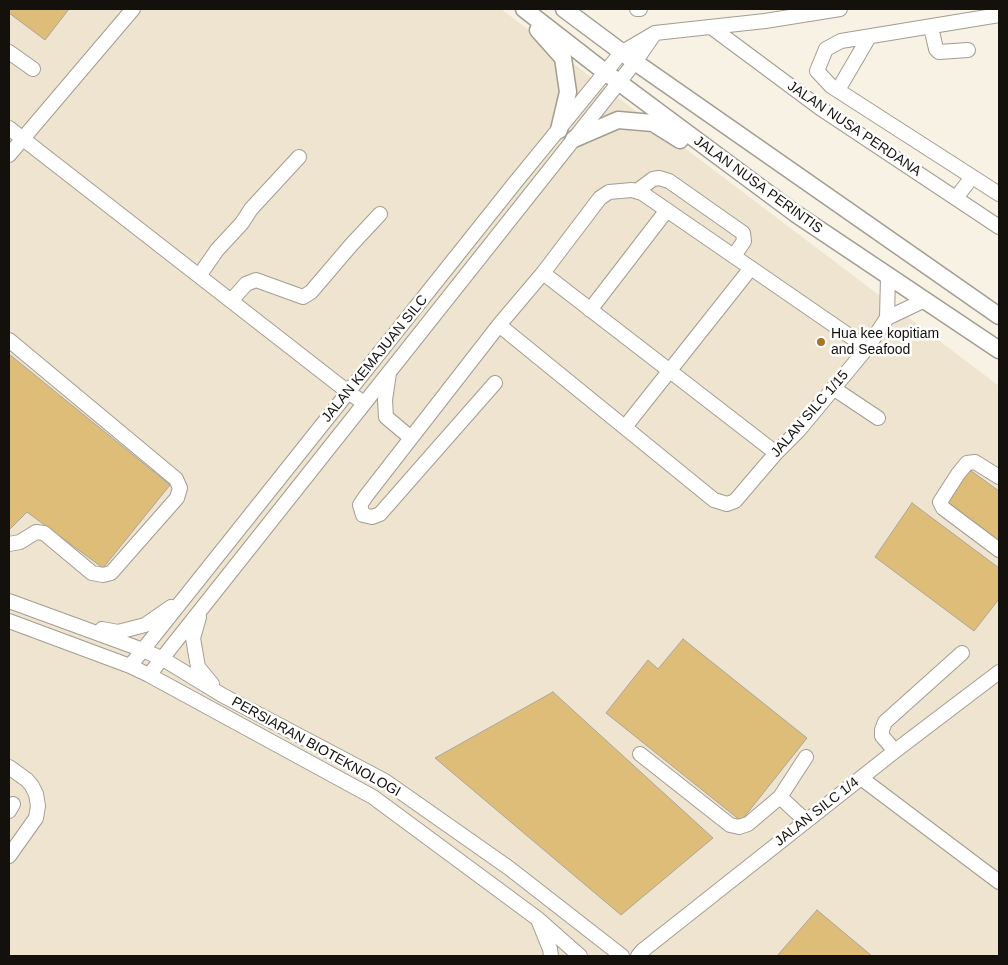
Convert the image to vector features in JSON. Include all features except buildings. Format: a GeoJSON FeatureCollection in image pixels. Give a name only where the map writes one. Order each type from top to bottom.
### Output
{"type":"FeatureCollection","features":[{"type":"Feature","properties":{"kind":"main road"},"geometry":{"type":"LineString","coordinates":[[516,9],[547,38],[563,58],[568,92],[559,130]]}},
{"type":"Feature","properties":{"kind":"main road","name":"JALAN NUSA PERINTIS"},"geometry":{"type":"LineString","coordinates":[[524,9],[605,72],[796,214],[999,350]]}},
{"type":"Feature","properties":{"kind":"main road","name":"JALAN NUSA PERINTIS"},"geometry":{"type":"LineString","coordinates":[[564,9],[621,53],[999,316]]}},
{"type":"Feature","properties":{"kind":"main road"},"geometry":{"type":"LineString","coordinates":[[574,139],[618,120],[653,123],[796,214]]}},
{"type":"Feature","properties":{"kind":"street"},"geometry":{"type":"LineString","coordinates":[[9,155],[133,9]]}},
{"type":"Feature","properties":{"kind":"street"},"geometry":{"type":"LineString","coordinates":[[655,33],[765,21],[840,9]]}},
{"type":"Feature","properties":{"kind":"street"},"geometry":{"type":"LineString","coordinates":[[999,15],[841,41],[826,49],[818,70],[831,86],[999,194]]}},
{"type":"Feature","properties":{"kind":"street","name":"JALAN NUSA PERDANA"},"geometry":{"type":"LineString","coordinates":[[710,27],[820,108],[999,227]]}},
{"type":"Feature","properties":{"kind":"street"},"geometry":{"type":"LineString","coordinates":[[931,27],[936,49],[939,52],[968,50]]}},
{"type":"Feature","properties":{"kind":"street","name":"JALAN KEMAJUAN SILC"},"geometry":{"type":"LineString","coordinates":[[130,666],[605,72],[621,53],[655,33]]}},
{"type":"Feature","properties":{"kind":"street","name":"JALAN KEMAJUAN SILC"},"geometry":{"type":"LineString","coordinates":[[150,676],[635,62],[655,33]]}},
{"type":"Feature","properties":{"kind":"street"},"geometry":{"type":"LineString","coordinates":[[838,90],[869,37]]}},
{"type":"Feature","properties":{"kind":"street"},"geometry":{"type":"LineString","coordinates":[[9,52],[33,69]]}},
{"type":"Feature","properties":{"kind":"street"},"geometry":{"type":"LineString","coordinates":[[9,128],[364,403]]}},
{"type":"Feature","properties":{"kind":"street"},"geometry":{"type":"LineString","coordinates":[[199,276],[217,250],[299,157]]}},
{"type":"Feature","properties":{"kind":"street"},"geometry":{"type":"LineString","coordinates":[[956,198],[972,177]]}},
{"type":"Feature","properties":{"kind":"street"},"geometry":{"type":"LineString","coordinates":[[637,191],[653,179],[659,178],[669,181],[743,232],[744,241],[734,256]]}},
{"type":"Feature","properties":{"kind":"street"},"geometry":{"type":"LineString","coordinates":[[514,184],[529,196]]}},
{"type":"Feature","properties":{"kind":"street"},"geometry":{"type":"LineString","coordinates":[[495,383],[380,514],[372,517],[362,515],[360,505],[363,500],[411,438],[499,325],[543,273],[600,198],[614,191],[637,191],[868,348]]}},
{"type":"Feature","properties":{"kind":"street"},"geometry":{"type":"LineString","coordinates":[[590,310],[667,210]]}},
{"type":"Feature","properties":{"kind":"street"},"geometry":{"type":"LineString","coordinates":[[231,301],[246,284],[256,280],[303,297],[311,292],[380,214]]}},
{"type":"Feature","properties":{"kind":"street"},"geometry":{"type":"LineString","coordinates":[[484,223],[498,234]]}},
{"type":"Feature","properties":{"kind":"street"},"geometry":{"type":"LineString","coordinates":[[499,325],[625,427],[752,268]]}},
{"type":"Feature","properties":{"kind":"street"},"geometry":{"type":"LineString","coordinates":[[543,273],[776,453]]}},
{"type":"Feature","properties":{"kind":"street"},"geometry":{"type":"LineString","coordinates":[[888,276],[887,318],[925,300]]}},
{"type":"Feature","properties":{"kind":"street","name":"JALAN SILC 1/15"},"geometry":{"type":"LineString","coordinates":[[625,427],[714,500],[727,504],[735,500],[799,430],[868,348],[887,318]]}},
{"type":"Feature","properties":{"kind":"street"},"geometry":{"type":"LineString","coordinates":[[9,340],[176,479],[180,488],[177,498],[111,573],[102,575],[92,573],[44,533],[36,532],[20,542],[9,544]]}},
{"type":"Feature","properties":{"kind":"street"},"geometry":{"type":"LineString","coordinates":[[389,372],[385,400],[386,417],[411,438]]}},
{"type":"Feature","properties":{"kind":"street"},"geometry":{"type":"LineString","coordinates":[[833,388],[878,418]]}},
{"type":"Feature","properties":{"kind":"street"},"geometry":{"type":"LineString","coordinates":[[999,477],[975,462],[967,463],[940,502],[943,508],[999,550]]}},
{"type":"Feature","properties":{"kind":"street"},"geometry":{"type":"LineString","coordinates":[[69,623],[118,632],[145,625],[183,600]]}},
{"type":"Feature","properties":{"kind":"street","name":"PERSIARAN BIOTEKNOLOGI"},"geometry":{"type":"LineString","coordinates":[[9,601],[163,659],[222,696],[385,781],[509,868],[620,956]]}},
{"type":"Feature","properties":{"kind":"street"},"geometry":{"type":"LineString","coordinates":[[202,610],[193,638],[198,668],[222,696]]}},
{"type":"Feature","properties":{"kind":"street","name":"PERSIARAN BIOTEKNOLOGI"},"geometry":{"type":"LineString","coordinates":[[9,621],[130,666],[373,797],[538,919],[580,956]]}},
{"type":"Feature","properties":{"kind":"street"},"geometry":{"type":"LineString","coordinates":[[895,751],[882,736],[885,722],[962,653]]}},
{"type":"Feature","properties":{"kind":"street","name":"JALAN SILC 1/4"},"geometry":{"type":"LineString","coordinates":[[640,953],[895,751],[999,672]]}},
{"type":"Feature","properties":{"kind":"street"},"geometry":{"type":"LineString","coordinates":[[640,754],[730,825],[739,827],[748,824],[780,797],[806,757]]}},
{"type":"Feature","properties":{"kind":"street"},"geometry":{"type":"LineString","coordinates":[[9,768],[27,780],[32,786],[36,794],[38,806],[36,818],[9,856]]}},
{"type":"Feature","properties":{"kind":"street"},"geometry":{"type":"LineString","coordinates":[[861,778],[999,882]]}},
{"type":"Feature","properties":{"kind":"street"},"geometry":{"type":"LineString","coordinates":[[780,797],[806,821]]}},
{"type":"Feature","properties":{"kind":"street"},"geometry":{"type":"LineString","coordinates":[[538,919],[551,956]]}},
{"type":"Feature","properties":{"kind":"street"},"geometry":{"type":"LineString","coordinates":[[620,956],[640,953]]}},
{"type":"Feature","properties":{"kind":"shaded area"},"geometry":{"type":"Polygon","coordinates":[[[9,9],[501,9],[999,386],[999,956],[9,956],[9,9]]]}},
{"type":"Feature","properties":{"kind":"place","name":"Hua kee kopitiam and Seafood"},"geometry":{"type":"Point","coordinates":[821,342]}}]}
